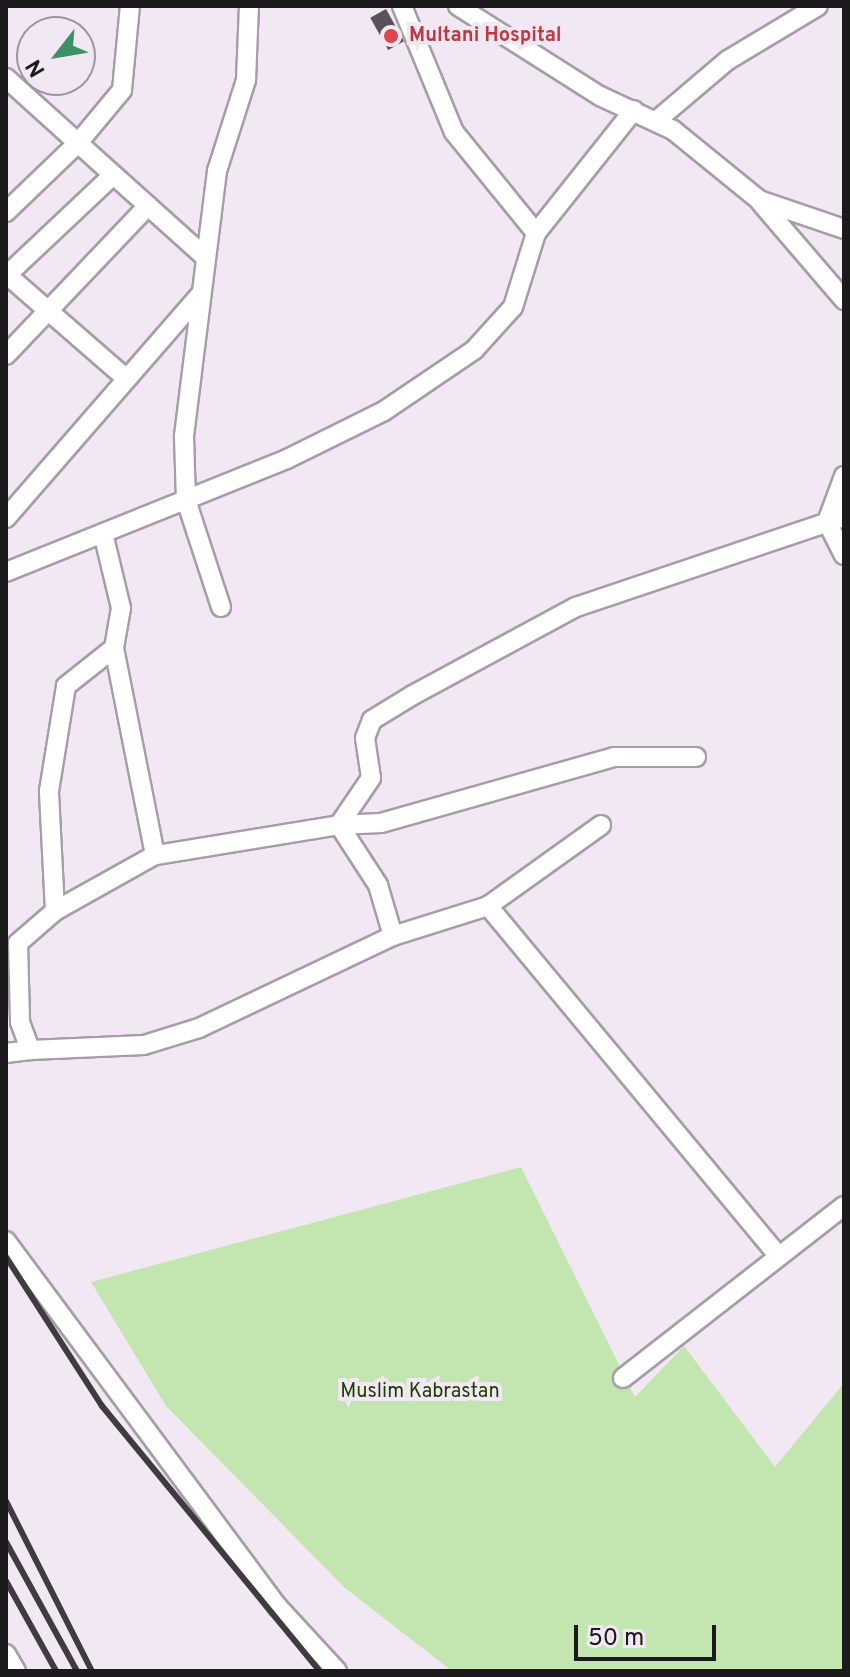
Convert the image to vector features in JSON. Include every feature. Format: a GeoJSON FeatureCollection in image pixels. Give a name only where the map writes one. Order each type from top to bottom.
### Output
{"type":"FeatureCollection","features":[{"type":"Feature","properties":{"kind":"street"},"geometry":{"type":"LineString","coordinates":[[6,212],[78,143],[122,90],[130,6]]}},
{"type":"Feature","properties":{"kind":"street"},"geometry":{"type":"LineString","coordinates":[[221,607],[186,500],[184,436],[217,171],[246,80],[249,6]]}},
{"type":"Feature","properties":{"kind":"street"},"geometry":{"type":"LineString","coordinates":[[402,6],[454,132],[536,233]]}},
{"type":"Feature","properties":{"kind":"street"},"geometry":{"type":"LineString","coordinates":[[458,6],[600,96],[656,121],[759,200],[844,300]]}},
{"type":"Feature","properties":{"kind":"street"},"geometry":{"type":"LineString","coordinates":[[656,121],[728,60],[818,6]]}},
{"type":"Feature","properties":{"kind":"street"},"geometry":{"type":"LineString","coordinates":[[6,78],[206,258]]}},
{"type":"Feature","properties":{"kind":"street"},"geometry":{"type":"LineString","coordinates":[[6,572],[186,500],[384,411],[474,350],[513,307],[536,233],[634,110]]}},
{"type":"Feature","properties":{"kind":"street"},"geometry":{"type":"LineString","coordinates":[[113,175],[7,274],[127,379]]}},
{"type":"Feature","properties":{"kind":"street"},"geometry":{"type":"LineString","coordinates":[[759,200],[844,229]]}},
{"type":"Feature","properties":{"kind":"street"},"geometry":{"type":"LineString","coordinates":[[6,355],[44,308],[148,206]]}},
{"type":"Feature","properties":{"kind":"street"},"geometry":{"type":"LineString","coordinates":[[6,518],[201,294]]}},
{"type":"Feature","properties":{"kind":"street"},"geometry":{"type":"LineString","coordinates":[[844,476],[836,519],[844,555]]}},
{"type":"Feature","properties":{"kind":"street"},"geometry":{"type":"LineString","coordinates":[[339,825],[371,778],[365,738],[372,720],[576,607],[836,519]]}},
{"type":"Feature","properties":{"kind":"street"},"geometry":{"type":"LineString","coordinates":[[103,533],[121,608],[114,648],[155,855]]}},
{"type":"Feature","properties":{"kind":"street"},"geometry":{"type":"LineString","coordinates":[[55,911],[49,791],[66,686],[114,648]]}},
{"type":"Feature","properties":{"kind":"street"},"geometry":{"type":"LineString","coordinates":[[30,1050],[20,1022],[18,943],[55,911],[155,855],[339,825],[381,823],[614,757],[696,757]]}},
{"type":"Feature","properties":{"kind":"street"},"geometry":{"type":"LineString","coordinates":[[339,825],[378,885],[393,936]]}},
{"type":"Feature","properties":{"kind":"street"},"geometry":{"type":"LineString","coordinates":[[6,1053],[144,1045],[199,1028],[393,936],[488,906],[601,825]]}},
{"type":"Feature","properties":{"kind":"street"},"geometry":{"type":"LineString","coordinates":[[488,906],[777,1254]]}},
{"type":"Feature","properties":{"kind":"street"},"geometry":{"type":"LineString","coordinates":[[623,1378],[777,1254],[844,1206]]}},
{"type":"Feature","properties":{"kind":"street"},"geometry":{"type":"LineString","coordinates":[[6,1241],[278,1607],[337,1671]]}},
{"type":"Feature","properties":{"kind":"street"},"geometry":{"type":"LineString","coordinates":[[6,1654],[16,1671]]}},
{"type":"Feature","properties":{"kind":"green space","name":"Muslim Kabrastan"},"geometry":{"type":"Polygon","coordinates":[[[521,1167],[635,1397],[684,1346],[775,1467],[844,1383],[844,1671],[452,1671],[345,1588],[166,1406],[91,1282],[521,1167]]]}},
{"type":"Feature","properties":{"kind":"building"},"geometry":{"type":"Polygon","coordinates":[[[386,9],[404,41],[388,50],[370,18],[386,9]]]}},
{"type":"Feature","properties":{"kind":"railway"},"geometry":{"type":"LineString","coordinates":[[6,1257],[102,1406],[320,1671]]}},
{"type":"Feature","properties":{"kind":"railway"},"geometry":{"type":"LineString","coordinates":[[6,1501],[92,1671]]}},
{"type":"Feature","properties":{"kind":"railway"},"geometry":{"type":"LineString","coordinates":[[6,1542],[77,1671]]}},
{"type":"Feature","properties":{"kind":"railway"},"geometry":{"type":"LineString","coordinates":[[6,1581],[56,1671]]}},
{"type":"Feature","properties":{"kind":"place","name":"Multani Hospital"},"geometry":{"type":"Point","coordinates":[391,36]}}]}
